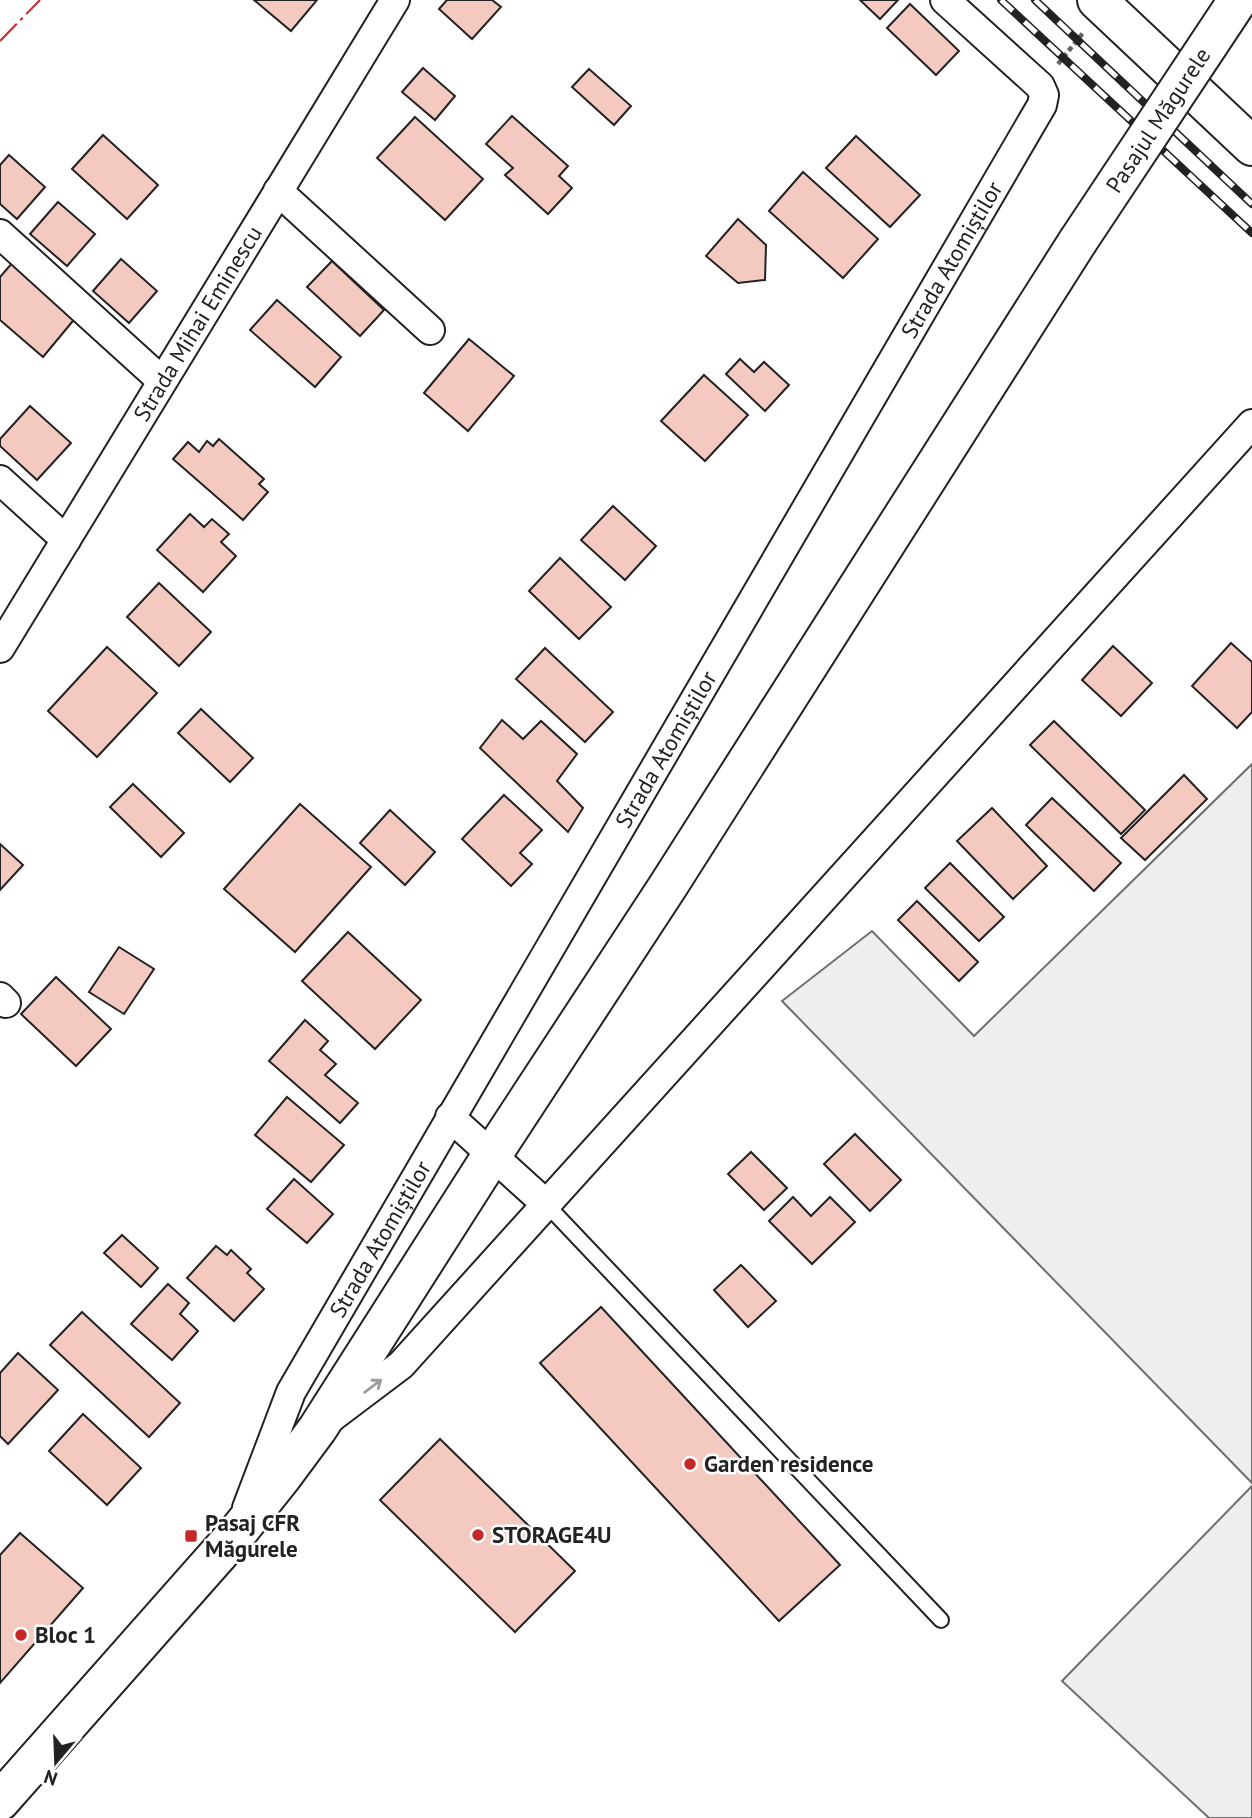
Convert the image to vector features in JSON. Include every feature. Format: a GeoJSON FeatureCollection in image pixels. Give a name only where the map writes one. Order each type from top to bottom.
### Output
{"type":"FeatureCollection","features":[{"type":"Feature","properties":{"kind":"main road","name":"Pasajul Măgurele"},"geometry":{"type":"LineString","coordinates":[[1078,241],[1238,0]]}},
{"type":"Feature","properties":{"kind":"main road"},"geometry":{"type":"LineString","coordinates":[[1101,4],[1252,146]]}},
{"type":"Feature","properties":{"kind":"main road","name":"Strada Atomiștilor"},"geometry":{"type":"LineString","coordinates":[[0,1801],[237,1534],[318,1428],[668,886],[1078,241]]}},
{"type":"Feature","properties":{"kind":"street","name":"Strada Mihai Eminescu"},"geometry":{"type":"LineString","coordinates":[[0,648],[395,0]]}},
{"type":"Feature","properties":{"kind":"street"},"geometry":{"type":"LineString","coordinates":[[945,0],[1040,86]]}},
{"type":"Feature","properties":{"kind":"street","name":"Strada Atomiștilor"},"geometry":{"type":"LineString","coordinates":[[237,1534],[291,1392],[1042,105],[1044,95],[1040,86]]}},
{"type":"Feature","properties":{"kind":"street"},"geometry":{"type":"LineString","coordinates":[[278,191],[430,330]]}},
{"type":"Feature","properties":{"kind":"street"},"geometry":{"type":"LineString","coordinates":[[0,234],[162,381]]}},
{"type":"Feature","properties":{"kind":"street","name":"Strada Atomiștilor"},"geometry":{"type":"LineString","coordinates":[[318,1428],[401,1365],[1252,424]]}},
{"type":"Feature","properties":{"kind":"street"},"geometry":{"type":"LineString","coordinates":[[0,480],[66,540]]}},
{"type":"Feature","properties":{"kind":"street"},"geometry":{"type":"LineString","coordinates":[[450,1117],[546,1204]]}},
{"type":"Feature","properties":{"kind":"lane"},"geometry":{"type":"LineString","coordinates":[[546,1204],[941,1620]]}},
{"type":"Feature","properties":{"kind":"path"},"geometry":{"type":"LineString","coordinates":[[1040,86],[1101,4]]}},
{"type":"Feature","properties":{"kind":"shaded area"},"geometry":{"type":"Polygon","coordinates":[[[1252,764],[1252,1483],[782,1001],[872,931],[974,1036],[1252,764]]]}},
{"type":"Feature","properties":{"kind":"shaded area"},"geometry":{"type":"Polygon","coordinates":[[[1252,1486],[1252,1818],[1209,1818],[1062,1681],[1252,1486]]]}},
{"type":"Feature","properties":{"kind":"building"},"geometry":{"type":"Polygon","coordinates":[[[254,0],[317,0],[291,31],[254,0]]]}},
{"type":"Feature","properties":{"kind":"building"},"geometry":{"type":"Polygon","coordinates":[[[447,0],[492,0],[501,7],[472,39],[439,9],[447,0]]]}},
{"type":"Feature","properties":{"kind":"building"},"geometry":{"type":"Polygon","coordinates":[[[860,0],[898,0],[880,19],[860,0]]]}},
{"type":"Feature","properties":{"kind":"building"},"geometry":{"type":"Polygon","coordinates":[[[910,4],[959,51],[936,75],[887,28],[910,4]]]}},
{"type":"Feature","properties":{"kind":"building"},"geometry":{"type":"Polygon","coordinates":[[[423,68],[455,96],[435,120],[402,92],[423,68]]]}},
{"type":"Feature","properties":{"kind":"building"},"geometry":{"type":"Polygon","coordinates":[[[589,69],[631,106],[614,125],[572,87],[589,69]]]}},
{"type":"Feature","properties":{"kind":"building"},"geometry":{"type":"Polygon","coordinates":[[[512,116],[568,166],[559,176],[572,188],[548,214],[505,175],[513,168],[486,144],[512,116]]]}},
{"type":"Feature","properties":{"kind":"building"},"geometry":{"type":"Polygon","coordinates":[[[415,117],[483,179],[445,220],[377,158],[415,117]]]}},
{"type":"Feature","properties":{"kind":"building"},"geometry":{"type":"Polygon","coordinates":[[[103,135],[158,185],[127,219],[72,169],[103,135]]]}},
{"type":"Feature","properties":{"kind":"building"},"geometry":{"type":"Polygon","coordinates":[[[856,136],[920,195],[890,227],[826,168],[856,136]]]}},
{"type":"Feature","properties":{"kind":"building"},"geometry":{"type":"Polygon","coordinates":[[[9,155],[45,187],[17,219],[0,204],[0,165],[9,155]]]}},
{"type":"Feature","properties":{"kind":"building"},"geometry":{"type":"Polygon","coordinates":[[[803,172],[878,239],[843,278],[769,211],[803,172]]]}},
{"type":"Feature","properties":{"kind":"building"},"geometry":{"type":"Polygon","coordinates":[[[58,202],[95,234],[67,266],[30,234],[58,202]]]}},
{"type":"Feature","properties":{"kind":"building"},"geometry":{"type":"Polygon","coordinates":[[[738,219],[766,245],[765,280],[738,283],[706,256],[738,219]]]}},
{"type":"Feature","properties":{"kind":"building"},"geometry":{"type":"Polygon","coordinates":[[[121,259],[157,291],[129,323],[93,291],[121,259]]]}},
{"type":"Feature","properties":{"kind":"building"},"geometry":{"type":"Polygon","coordinates":[[[332,261],[384,310],[360,336],[307,287],[332,261]]]}},
{"type":"Feature","properties":{"kind":"building"},"geometry":{"type":"Polygon","coordinates":[[[13,262],[77,316],[43,357],[0,320],[0,277],[13,262]]]}},
{"type":"Feature","properties":{"kind":"building"},"geometry":{"type":"Polygon","coordinates":[[[277,300],[341,357],[315,387],[250,330],[277,300]]]}},
{"type":"Feature","properties":{"kind":"building"},"geometry":{"type":"Polygon","coordinates":[[[469,339],[514,376],[468,431],[424,393],[469,339]]]}},
{"type":"Feature","properties":{"kind":"building"},"geometry":{"type":"Polygon","coordinates":[[[740,359],[754,372],[764,362],[789,385],[765,411],[726,374],[740,359]]]}},
{"type":"Feature","properties":{"kind":"building"},"geometry":{"type":"Polygon","coordinates":[[[704,375],[748,415],[705,461],[661,421],[704,375]]]}},
{"type":"Feature","properties":{"kind":"building"},"geometry":{"type":"Polygon","coordinates":[[[30,406],[71,443],[37,480],[0,446],[0,439],[30,406]]]}},
{"type":"Feature","properties":{"kind":"building"},"geometry":{"type":"Polygon","coordinates":[[[219,439],[264,479],[259,484],[268,492],[243,520],[173,459],[188,442],[199,452],[207,441],[213,446],[219,439]]]}},
{"type":"Feature","properties":{"kind":"building"},"geometry":{"type":"Polygon","coordinates":[[[613,506],[656,546],[625,580],[581,540],[613,506]]]}},
{"type":"Feature","properties":{"kind":"building"},"geometry":{"type":"Polygon","coordinates":[[[190,514],[204,527],[212,519],[229,534],[221,542],[236,556],[203,592],[157,550],[190,514]]]}},
{"type":"Feature","properties":{"kind":"building"},"geometry":{"type":"Polygon","coordinates":[[[560,558],[611,607],[579,639],[529,591],[560,558]]]}},
{"type":"Feature","properties":{"kind":"building"},"geometry":{"type":"Polygon","coordinates":[[[159,583],[211,632],[179,666],[127,617],[159,583]]]}},
{"type":"Feature","properties":{"kind":"building"},"geometry":{"type":"Polygon","coordinates":[[[1231,643],[1252,662],[1252,712],[1237,728],[1192,686],[1231,643]]]}},
{"type":"Feature","properties":{"kind":"building"},"geometry":{"type":"Polygon","coordinates":[[[1113,646],[1152,683],[1121,716],[1082,680],[1113,646]]]}},
{"type":"Feature","properties":{"kind":"building"},"geometry":{"type":"Polygon","coordinates":[[[107,647],[157,693],[97,757],[48,711],[107,647]]]}},
{"type":"Feature","properties":{"kind":"building"},"geometry":{"type":"Polygon","coordinates":[[[545,648],[613,712],[585,742],[516,679],[545,648]]]}},
{"type":"Feature","properties":{"kind":"building"},"geometry":{"type":"Polygon","coordinates":[[[201,709],[253,758],[230,782],[178,733],[201,709]]]}},
{"type":"Feature","properties":{"kind":"building"},"geometry":{"type":"Polygon","coordinates":[[[502,720],[523,739],[541,721],[577,754],[557,781],[583,808],[568,832],[480,748],[502,720]]]}},
{"type":"Feature","properties":{"kind":"building"},"geometry":{"type":"Polygon","coordinates":[[[1054,721],[1145,810],[1121,834],[1030,745],[1054,721]]]}},
{"type":"Feature","properties":{"kind":"building"},"geometry":{"type":"Polygon","coordinates":[[[1184,775],[1207,799],[1145,860],[1121,838],[1184,775]]]}},
{"type":"Feature","properties":{"kind":"building"},"geometry":{"type":"Polygon","coordinates":[[[133,784],[184,833],[161,857],[110,807],[133,784]]]}},
{"type":"Feature","properties":{"kind":"building"},"geometry":{"type":"Polygon","coordinates":[[[504,795],[542,830],[520,853],[532,864],[511,886],[462,839],[504,795]]]}},
{"type":"Feature","properties":{"kind":"building"},"geometry":{"type":"Polygon","coordinates":[[[1052,798],[1121,863],[1094,891],[1026,825],[1052,798]]]}},
{"type":"Feature","properties":{"kind":"building"},"geometry":{"type":"Polygon","coordinates":[[[300,804],[371,867],[295,952],[224,889],[300,804]]]}},
{"type":"Feature","properties":{"kind":"building"},"geometry":{"type":"Polygon","coordinates":[[[992,808],[1047,866],[1013,899],[957,841],[992,808]]]}},
{"type":"Feature","properties":{"kind":"building"},"geometry":{"type":"Polygon","coordinates":[[[390,810],[435,852],[405,885],[360,843],[390,810]]]}},
{"type":"Feature","properties":{"kind":"building"},"geometry":{"type":"Polygon","coordinates":[[[0,844],[23,865],[0,890],[0,844]]]}},
{"type":"Feature","properties":{"kind":"building"},"geometry":{"type":"Polygon","coordinates":[[[950,863],[1004,917],[979,941],[925,888],[950,863]]]}},
{"type":"Feature","properties":{"kind":"building"},"geometry":{"type":"Polygon","coordinates":[[[917,901],[978,962],[959,981],[898,920],[917,901]]]}},
{"type":"Feature","properties":{"kind":"building"},"geometry":{"type":"Polygon","coordinates":[[[348,932],[421,1000],[375,1049],[302,981],[348,932]]]}},
{"type":"Feature","properties":{"kind":"building"},"geometry":{"type":"Polygon","coordinates":[[[119,947],[154,969],[124,1014],[89,992],[119,947]]]}},
{"type":"Feature","properties":{"kind":"building"},"geometry":{"type":"Polygon","coordinates":[[[56,977],[111,1029],[76,1066],[21,1014],[56,977]]]}},
{"type":"Feature","properties":{"kind":"building"},"geometry":{"type":"Polygon","coordinates":[[[305,1020],[328,1041],[320,1050],[336,1064],[325,1075],[358,1103],[340,1123],[269,1061],[305,1020]]]}},
{"type":"Feature","properties":{"kind":"building"},"geometry":{"type":"Polygon","coordinates":[[[287,1097],[344,1145],[311,1182],[255,1135],[287,1097]]]}},
{"type":"Feature","properties":{"kind":"building"},"geometry":{"type":"Polygon","coordinates":[[[855,1134],[901,1180],[870,1211],[824,1164],[855,1134]]]}},
{"type":"Feature","properties":{"kind":"building"},"geometry":{"type":"Polygon","coordinates":[[[751,1152],[787,1188],[764,1210],[728,1174],[751,1152]]]}},
{"type":"Feature","properties":{"kind":"building"},"geometry":{"type":"Polygon","coordinates":[[[294,1179],[333,1214],[307,1243],[267,1209],[294,1179]]]}},
{"type":"Feature","properties":{"kind":"building"},"geometry":{"type":"Polygon","coordinates":[[[793,1197],[811,1216],[830,1197],[855,1222],[812,1264],[769,1221],[793,1197]]]}},
{"type":"Feature","properties":{"kind":"building"},"geometry":{"type":"Polygon","coordinates":[[[122,1235],[158,1268],[141,1287],[104,1253],[122,1235]]]}},
{"type":"Feature","properties":{"kind":"building"},"geometry":{"type":"Polygon","coordinates":[[[216,1246],[227,1255],[231,1250],[251,1269],[247,1273],[264,1289],[234,1321],[187,1278],[216,1246]]]}},
{"type":"Feature","properties":{"kind":"building"},"geometry":{"type":"Polygon","coordinates":[[[741,1265],[776,1301],[748,1327],[714,1290],[741,1265]]]}},
{"type":"Feature","properties":{"kind":"building"},"geometry":{"type":"Polygon","coordinates":[[[168,1284],[189,1303],[180,1314],[198,1331],[172,1360],[131,1324],[168,1284]]]}},
{"type":"Feature","properties":{"kind":"building","name":"Garden residence"},"geometry":{"type":"Polygon","coordinates":[[[601,1307],[840,1565],[779,1621],[540,1363],[601,1307]]]}},
{"type":"Feature","properties":{"kind":"building"},"geometry":{"type":"Polygon","coordinates":[[[82,1312],[180,1403],[149,1437],[50,1345],[82,1312]]]}},
{"type":"Feature","properties":{"kind":"building"},"geometry":{"type":"Polygon","coordinates":[[[18,1353],[58,1390],[8,1444],[0,1436],[0,1373],[18,1353]]]}},
{"type":"Feature","properties":{"kind":"building"},"geometry":{"type":"Polygon","coordinates":[[[83,1414],[141,1468],[107,1505],[49,1451],[83,1414]]]}},
{"type":"Feature","properties":{"kind":"building","name":"STORAGE4U"},"geometry":{"type":"Polygon","coordinates":[[[440,1439],[575,1571],[515,1632],[380,1500],[440,1439]]]}},
{"type":"Feature","properties":{"kind":"building","name":"Bloc 1"},"geometry":{"type":"Polygon","coordinates":[[[20,1533],[83,1588],[0,1683],[0,1555],[20,1533]]]}},
{"type":"Feature","properties":{"kind":"railway"},"geometry":{"type":"LineString","coordinates":[[1001,0],[1252,233]]}},
{"type":"Feature","properties":{"kind":"railway"},"geometry":{"type":"LineString","coordinates":[[1035,0],[1252,204]]}},
{"type":"Feature","properties":{"kind":"power"},"geometry":{"type":"LineString","coordinates":[[0,41],[40,0]]}},
{"type":"Feature","properties":{"kind":"place","name":"Garden residence"},"geometry":{"type":"Point","coordinates":[690,1464]}},
{"type":"Feature","properties":{"kind":"place","name":"STORAGE4U"},"geometry":{"type":"Point","coordinates":[478,1535]}},
{"type":"Feature","properties":{"kind":"place","name":"Pasaj CFR Măgurele"},"geometry":{"type":"Point","coordinates":[191,1536]}},
{"type":"Feature","properties":{"kind":"place","name":"Bloc 1"},"geometry":{"type":"Point","coordinates":[21,1635]}}]}
